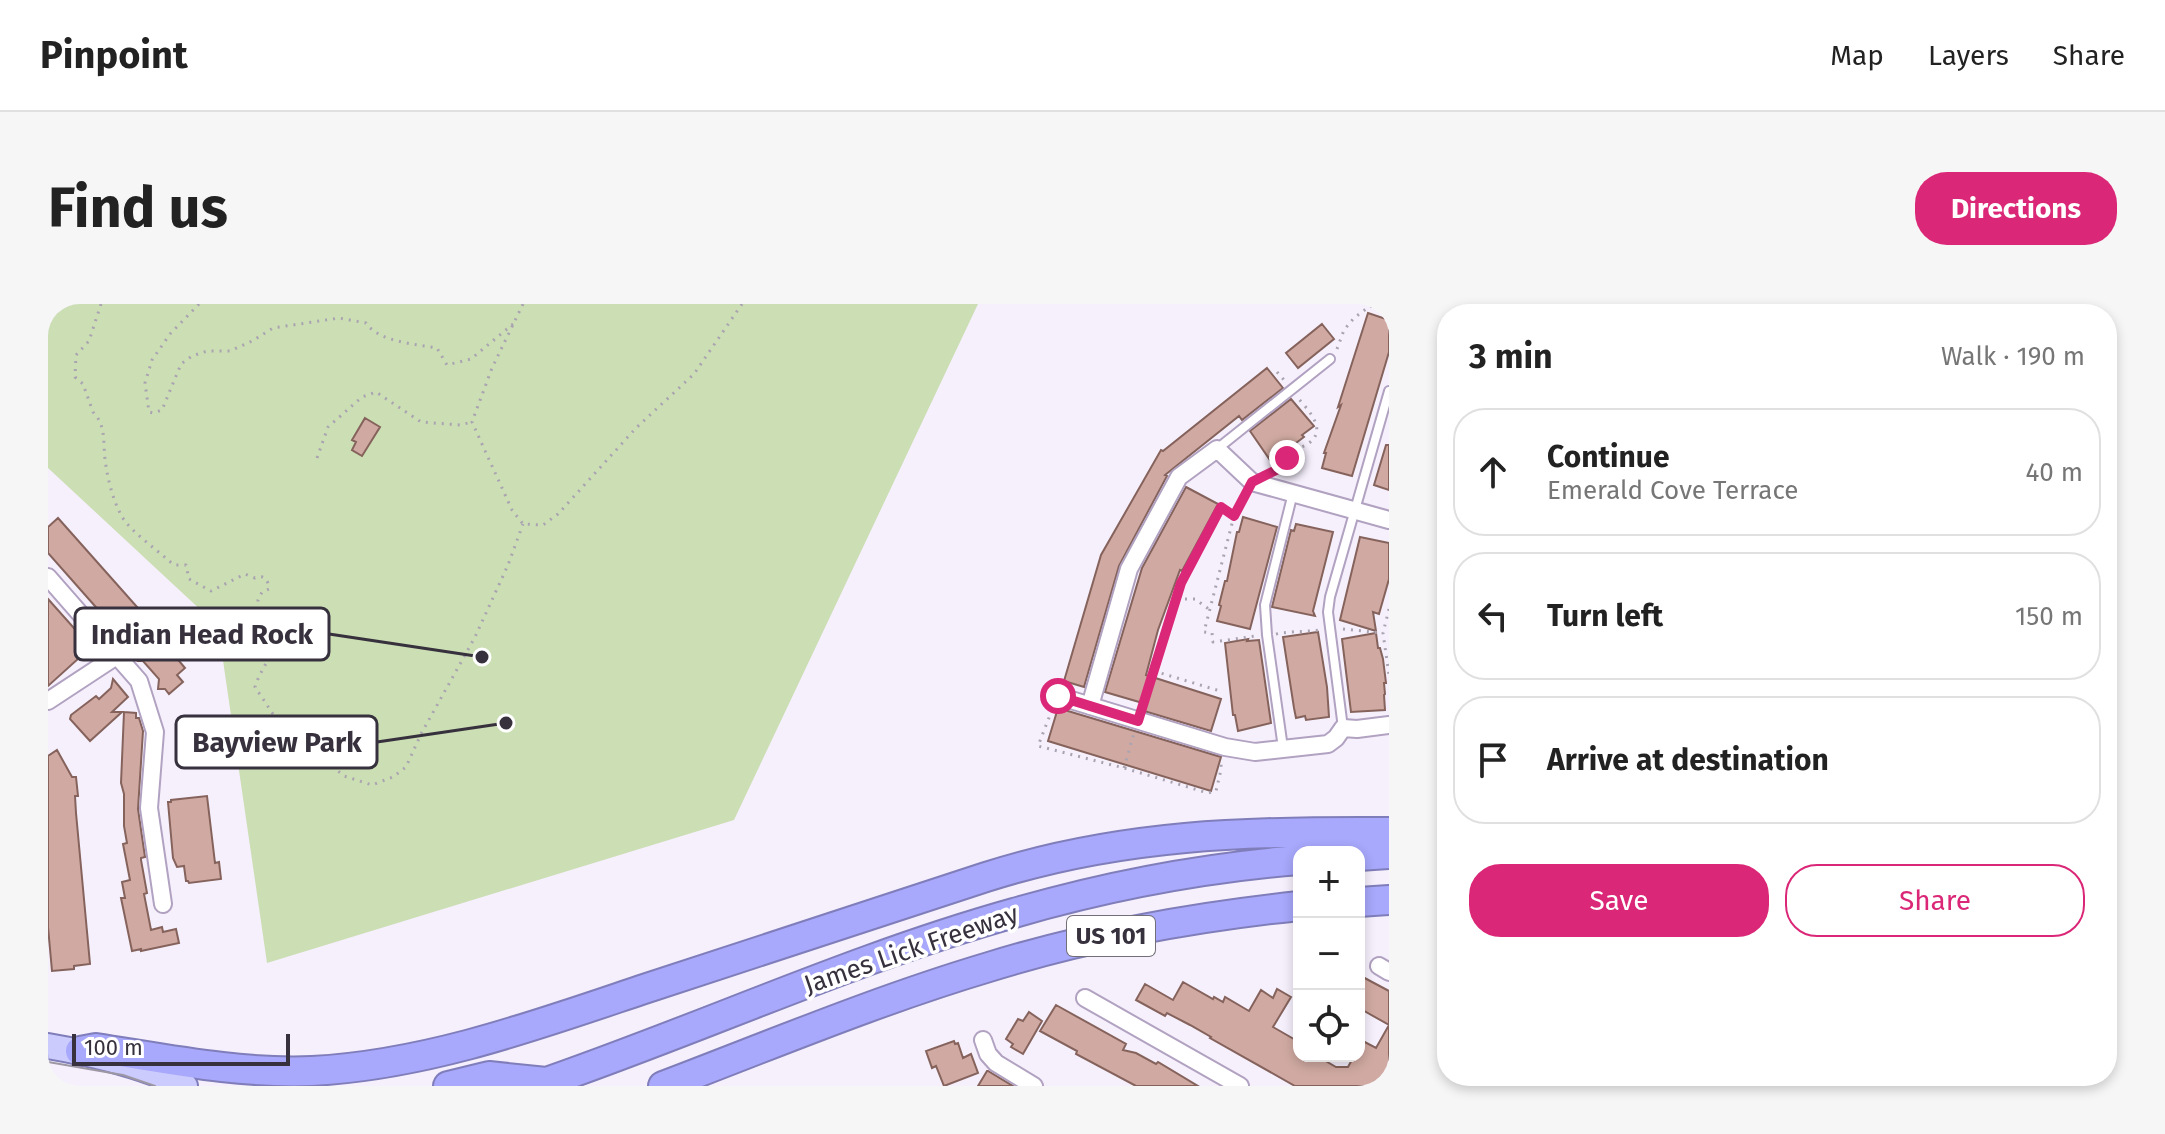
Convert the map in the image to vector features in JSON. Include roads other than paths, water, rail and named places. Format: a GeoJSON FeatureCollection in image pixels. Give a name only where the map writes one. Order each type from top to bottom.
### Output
{"type":"FeatureCollection","features":[{"type":"Feature","properties":{"kind":"highway"},"geometry":{"type":"LineString","coordinates":[[80,1051],[96,1048],[195,1064],[270,1070],[311,1071],[393,1062],[519,1030],[1054,857],[1123,844],[1193,837],[1389,832]]}},
{"type":"Feature","properties":{"kind":"highway"},"geometry":{"type":"LineString","coordinates":[[1365,856],[1389,854]]}},
{"type":"Feature","properties":{"kind":"highway","name":"James Lick Freeway"},"geometry":{"type":"LineString","coordinates":[[541,1084],[877,958],[1012,913],[1169,876],[1293,861]]}},
{"type":"Feature","properties":{"kind":"highway"},"geometry":{"type":"LineString","coordinates":[[1365,902],[1389,900]]}},
{"type":"Feature","properties":{"kind":"highway","name":"James Lick Freeway"},"geometry":{"type":"LineString","coordinates":[[663,1086],[991,966],[1148,929],[1293,907]]}},
{"type":"Feature","properties":{"kind":"highway"},"geometry":{"type":"LineString","coordinates":[[448,1086],[489,1076],[541,1084]]}},
{"type":"Feature","properties":{"kind":"main road"},"geometry":{"type":"LineString","coordinates":[[48,1046],[80,1051],[155,1072],[184,1086]]}},
{"type":"Feature","properties":{"kind":"street"},"geometry":{"type":"LineString","coordinates":[[1090,706],[1129,569],[1179,477],[1217,449],[1252,482],[1389,520]]}},
{"type":"Feature","properties":{"kind":"street"},"geometry":{"type":"LineString","coordinates":[[48,577],[139,681],[155,732],[149,808],[163,904]]}},
{"type":"Feature","properties":{"kind":"street"},"geometry":{"type":"LineString","coordinates":[[48,701],[118,655]]}},
{"type":"Feature","properties":{"kind":"street"},"geometry":{"type":"LineString","coordinates":[[1058,696],[1225,747],[1255,752],[1328,744],[1343,728],[1389,725]]}},
{"type":"Feature","properties":{"kind":"street"},"geometry":{"type":"LineString","coordinates":[[1085,998],[1240,1086]]}},
{"type":"Feature","properties":{"kind":"street"},"geometry":{"type":"LineString","coordinates":[[983,1040],[988,1054],[996,1063],[1034,1086]]}},
{"type":"Feature","properties":{"kind":"lane"},"geometry":{"type":"LineString","coordinates":[[1217,449],[1330,359]]}},
{"type":"Feature","properties":{"kind":"lane"},"geometry":{"type":"LineString","coordinates":[[1343,728],[1328,612],[1330,597],[1389,391]]}},
{"type":"Feature","properties":{"kind":"lane"},"geometry":{"type":"LineString","coordinates":[[1284,749],[1265,605],[1293,493]]}},
{"type":"Feature","properties":{"kind":"tram line"},"geometry":{"type":"LineString","coordinates":[[48,1062],[123,1075],[155,1086]]}},
{"type":"Feature","properties":{"kind":"place","name":"Indian Head Rock"},"geometry":{"type":"Point","coordinates":[482,657]}},
{"type":"Feature","properties":{"kind":"place","name":"Bayview Park"},"geometry":{"type":"Point","coordinates":[506,723]}}]}
